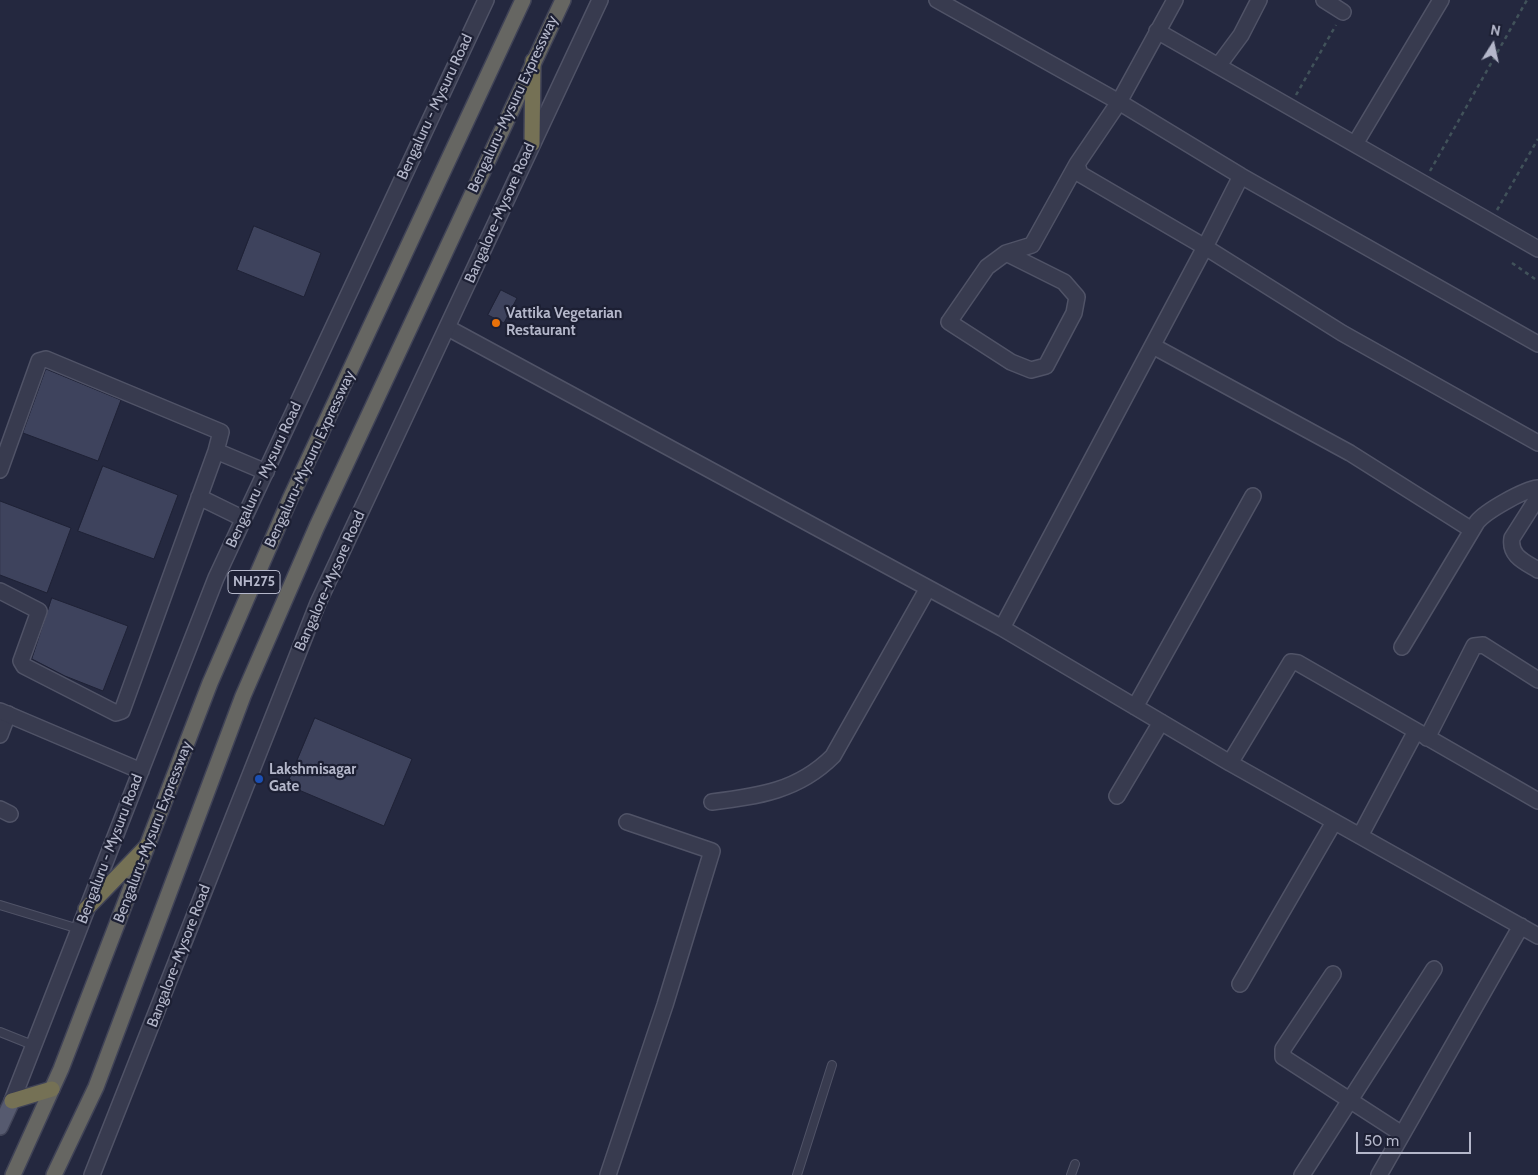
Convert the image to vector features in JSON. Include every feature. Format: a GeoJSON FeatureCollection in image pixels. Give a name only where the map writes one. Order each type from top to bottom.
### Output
{"type":"FeatureCollection","features":[{"type":"Feature","properties":{"kind":"highway","name":"Bengaluru-Mysuru Expressway"},"geometry":{"type":"LineString","coordinates":[[13,1175],[52,1089],[210,683],[290,499],[523,0]]}},
{"type":"Feature","properties":{"kind":"highway","name":"Bengaluru-Mysuru Expressway"},"geometry":{"type":"LineString","coordinates":[[54,1175],[96,1087],[243,696],[317,526],[563,0]]}},
{"type":"Feature","properties":{"kind":"highway"},"geometry":{"type":"LineString","coordinates":[[532,144],[533,61]]}},
{"type":"Feature","properties":{"kind":"highway"},"geometry":{"type":"LineString","coordinates":[[86,908],[147,846]]}},
{"type":"Feature","properties":{"kind":"highway"},"geometry":{"type":"LineString","coordinates":[[12,1101],[52,1089]]}},
{"type":"Feature","properties":{"kind":"main road","name":"Bengaluru - Mysuru Road"},"geometry":{"type":"LineString","coordinates":[[0,1127],[12,1101]]}},
{"type":"Feature","properties":{"kind":"street","name":"Bengaluru - Mysuru Road"},"geometry":{"type":"LineString","coordinates":[[12,1101],[35,1046],[86,908],[141,771],[185,653],[244,519],[486,0]]}},
{"type":"Feature","properties":{"kind":"street","name":"Bangalore-Mysore Road"},"geometry":{"type":"LineString","coordinates":[[92,1175],[318,603],[600,0]]}},
{"type":"Feature","properties":{"kind":"street"},"geometry":{"type":"LineString","coordinates":[[937,0],[1119,102],[1240,176],[1538,344]]}},
{"type":"Feature","properties":{"kind":"street"},"geometry":{"type":"LineString","coordinates":[[1006,253],[1064,282],[1077,297],[1074,314],[1046,366],[1031,370],[1011,362],[949,322],[987,267],[1006,253],[1032,245],[1077,164],[1119,102],[1175,0]]}},
{"type":"Feature","properties":{"kind":"street"},"geometry":{"type":"LineString","coordinates":[[1218,66],[1240,35],[1259,0]]}},
{"type":"Feature","properties":{"kind":"street"},"geometry":{"type":"LineString","coordinates":[[1324,0],[1343,12]]}},
{"type":"Feature","properties":{"kind":"street"},"geometry":{"type":"LineString","coordinates":[[1355,144],[1441,0]]}},
{"type":"Feature","properties":{"kind":"street"},"geometry":{"type":"LineString","coordinates":[[1157,31],[1538,249]]}},
{"type":"Feature","properties":{"kind":"street"},"geometry":{"type":"LineString","coordinates":[[1077,164],[1080,174],[1205,248],[1342,333],[1538,444]]}},
{"type":"Feature","properties":{"kind":"street"},"geometry":{"type":"LineString","coordinates":[[1002,628],[1205,248],[1240,176]]}},
{"type":"Feature","properties":{"kind":"street"},"geometry":{"type":"LineString","coordinates":[[448,328],[1002,628],[1230,764],[1538,936]]}},
{"type":"Feature","properties":{"kind":"street"},"geometry":{"type":"LineString","coordinates":[[1153,346],[1350,453],[1472,530]]}},
{"type":"Feature","properties":{"kind":"street"},"geometry":{"type":"LineString","coordinates":[[0,470],[39,361],[46,359],[221,432],[122,710],[116,713],[24,666],[21,661],[38,611],[0,591]]}},
{"type":"Feature","properties":{"kind":"street"},"geometry":{"type":"LineString","coordinates":[[216,450],[266,472]]}},
{"type":"Feature","properties":{"kind":"street"},"geometry":{"type":"LineString","coordinates":[[1402,647],[1472,530],[1483,515],[1520,494],[1538,488]]}},
{"type":"Feature","properties":{"kind":"street"},"geometry":{"type":"LineString","coordinates":[[199,496],[244,519]]}},
{"type":"Feature","properties":{"kind":"street"},"geometry":{"type":"LineString","coordinates":[[1135,707],[1252,496]]}},
{"type":"Feature","properties":{"kind":"street"},"geometry":{"type":"LineString","coordinates":[[1538,498],[1512,538],[1511,545],[1513,552],[1518,558],[1538,570]]}},
{"type":"Feature","properties":{"kind":"street"},"geometry":{"type":"LineString","coordinates":[[712,802],[769,793],[818,771],[828,761],[849,732],[928,588]]}},
{"type":"Feature","properties":{"kind":"street"},"geometry":{"type":"LineString","coordinates":[[1360,836],[1474,646],[1483,645],[1538,680]]}},
{"type":"Feature","properties":{"kind":"street"},"geometry":{"type":"LineString","coordinates":[[1230,764],[1291,662],[1298,663],[1538,801]]}},
{"type":"Feature","properties":{"kind":"street"},"geometry":{"type":"LineString","coordinates":[[0,736],[4,712],[141,771]]}},
{"type":"Feature","properties":{"kind":"street"},"geometry":{"type":"LineString","coordinates":[[1117,796],[1161,722]]}},
{"type":"Feature","properties":{"kind":"street"},"geometry":{"type":"LineString","coordinates":[[608,1175],[665,1005],[712,851],[627,822]]}},
{"type":"Feature","properties":{"kind":"street"},"geometry":{"type":"LineString","coordinates":[[1240,984],[1334,822]]}},
{"type":"Feature","properties":{"kind":"street"},"geometry":{"type":"LineString","coordinates":[[1379,1175],[1521,926]]}},
{"type":"Feature","properties":{"kind":"street"},"geometry":{"type":"LineString","coordinates":[[1302,1175],[1434,968]]}},
{"type":"Feature","properties":{"kind":"street"},"geometry":{"type":"LineString","coordinates":[[1333,974],[1282,1049],[1283,1057],[1349,1102],[1402,1134]]}},
{"type":"Feature","properties":{"kind":"lane"},"geometry":{"type":"LineString","coordinates":[[0,905],[79,928]]}},
{"type":"Feature","properties":{"kind":"lane"},"geometry":{"type":"LineString","coordinates":[[0,1032],[35,1046]]}},
{"type":"Feature","properties":{"kind":"lane"},"geometry":{"type":"LineString","coordinates":[[797,1175],[832,1065]]}},
{"type":"Feature","properties":{"kind":"lane"},"geometry":{"type":"LineString","coordinates":[[1071,1175],[1075,1164]]}},
{"type":"Feature","properties":{"kind":"path"},"geometry":{"type":"LineString","coordinates":[[1424,184],[1527,0]]}},
{"type":"Feature","properties":{"kind":"path"},"geometry":{"type":"LineString","coordinates":[[1289,107],[1343,12]]}},
{"type":"Feature","properties":{"kind":"path"},"geometry":{"type":"LineString","coordinates":[[1490,222],[1538,139]]}},
{"type":"Feature","properties":{"kind":"path"},"geometry":{"type":"LineString","coordinates":[[1512,263],[1538,281]]}},
{"type":"Feature","properties":{"kind":"building"},"geometry":{"type":"Polygon","coordinates":[[[254,226],[321,253],[304,297],[237,270],[254,226]]]}},
{"type":"Feature","properties":{"kind":"building"},"geometry":{"type":"Polygon","coordinates":[[[501,290],[517,298],[504,323],[488,315],[501,290]]]}},
{"type":"Feature","properties":{"kind":"building"},"geometry":{"type":"Polygon","coordinates":[[[46,369],[121,400],[98,461],[23,433],[46,369]]]}},
{"type":"Feature","properties":{"kind":"building"},"geometry":{"type":"Polygon","coordinates":[[[103,466],[178,495],[154,559],[78,531],[103,466]]]}},
{"type":"Feature","properties":{"kind":"building"},"geometry":{"type":"Polygon","coordinates":[[[0,501],[71,528],[47,593],[0,575],[0,501]]]}},
{"type":"Feature","properties":{"kind":"building"},"geometry":{"type":"Polygon","coordinates":[[[52,598],[128,626],[103,691],[65,676],[32,659],[52,598]]]}},
{"type":"Feature","properties":{"kind":"building"},"geometry":{"type":"Polygon","coordinates":[[[315,718],[412,759],[384,826],[287,785],[315,718]]]}},
{"type":"Feature","properties":{"kind":"place","name":"Vattika Vegetarian Restaurant"},"geometry":{"type":"Point","coordinates":[496,323]}},
{"type":"Feature","properties":{"kind":"place","name":"Lakshmisagar Gate"},"geometry":{"type":"Point","coordinates":[259,779]}}]}
